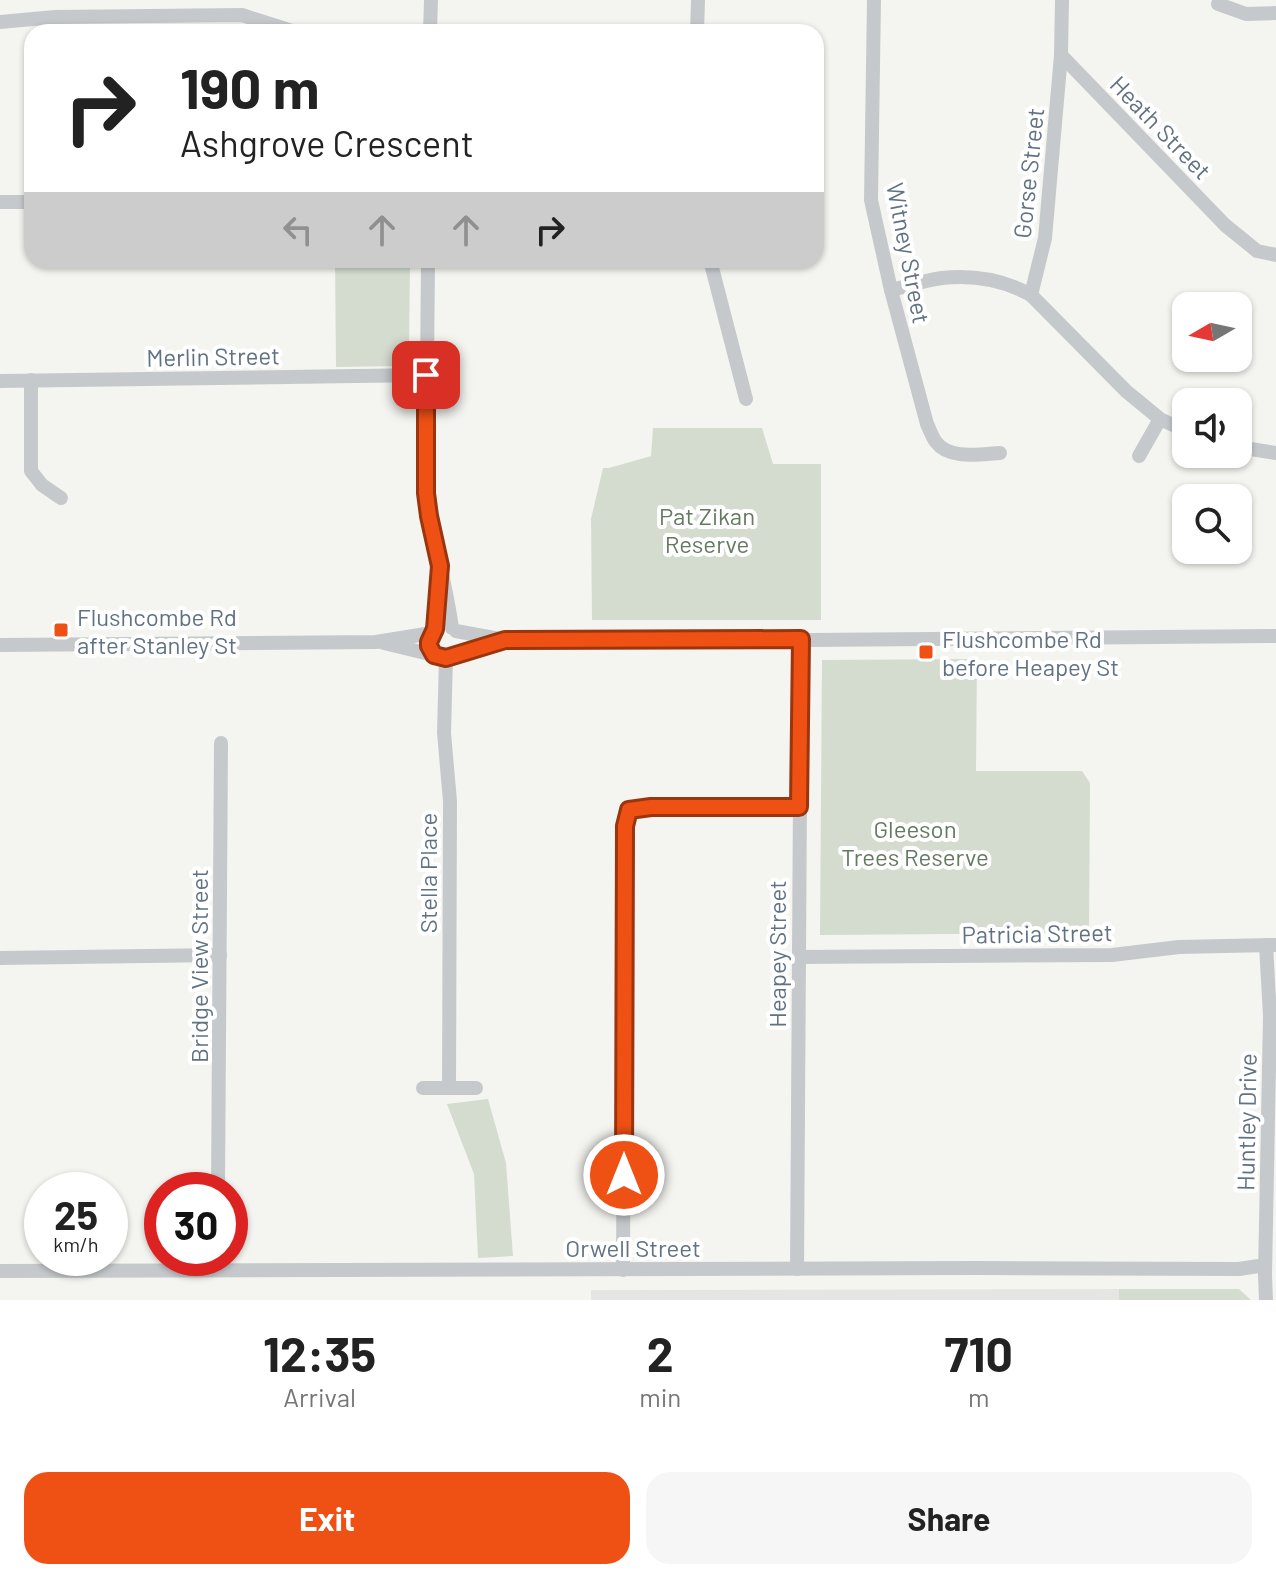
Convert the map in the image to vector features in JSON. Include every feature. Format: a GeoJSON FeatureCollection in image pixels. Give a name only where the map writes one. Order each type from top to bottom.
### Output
{"type":"FeatureCollection","features":[{"type":"Feature","properties":{"kind":"street"},"geometry":{"type":"LineString","coordinates":[[430,24],[431,0]]}},
{"type":"Feature","properties":{"kind":"street"},"geometry":{"type":"LineString","coordinates":[[697,24],[698,0]]}},
{"type":"Feature","properties":{"kind":"street","name":"Witney Street"},"geometry":{"type":"LineString","coordinates":[[874,0],[871,200],[891,290],[927,424],[935,440],[945,450],[961,454],[1000,453]]}},
{"type":"Feature","properties":{"kind":"street"},"geometry":{"type":"LineString","coordinates":[[1061,55],[1062,0]]}},
{"type":"Feature","properties":{"kind":"street"},"geometry":{"type":"LineString","coordinates":[[1218,4],[1246,14],[1276,13]]}},
{"type":"Feature","properties":{"kind":"street"},"geometry":{"type":"LineString","coordinates":[[0,22],[55,17],[242,15],[270,24]]}},
{"type":"Feature","properties":{"kind":"street","name":"Heath Street"},"geometry":{"type":"LineString","coordinates":[[1061,55],[1225,225],[1257,251],[1276,255]]}},
{"type":"Feature","properties":{"kind":"street","name":"Gorse Street"},"geometry":{"type":"LineString","coordinates":[[1031,295],[1045,238],[1061,55]]}},
{"type":"Feature","properties":{"kind":"street"},"geometry":{"type":"LineString","coordinates":[[0,202],[24,202]]}},
{"type":"Feature","properties":{"kind":"street"},"geometry":{"type":"LineString","coordinates":[[376,642],[444,656],[456,653],[460,644],[454,630],[426,493],[428,268]]}},
{"type":"Feature","properties":{"kind":"street"},"geometry":{"type":"LineString","coordinates":[[712,268],[746,399]]}},
{"type":"Feature","properties":{"kind":"street"},"geometry":{"type":"LineString","coordinates":[[891,290],[943,278],[987,279],[1017,287],[1031,295],[1126,391],[1160,419],[1172,425]]}},
{"type":"Feature","properties":{"kind":"street","name":"Merlin Street"},"geometry":{"type":"LineString","coordinates":[[0,381],[426,375]]}},
{"type":"Feature","properties":{"kind":"street"},"geometry":{"type":"LineString","coordinates":[[31,380],[31,471],[42,485],[61,498]]}},
{"type":"Feature","properties":{"kind":"street"},"geometry":{"type":"LineString","coordinates":[[1139,456],[1160,419]]}},
{"type":"Feature","properties":{"kind":"street"},"geometry":{"type":"LineString","coordinates":[[1252,449],[1276,453]]}},
{"type":"Feature","properties":{"kind":"street"},"geometry":{"type":"LineString","coordinates":[[440,566],[434,631],[429,646],[444,656],[505,640]]}},
{"type":"Feature","properties":{"kind":"street"},"geometry":{"type":"LineString","coordinates":[[0,645],[376,642],[434,631],[444,626],[505,640],[1276,636]]}},
{"type":"Feature","properties":{"kind":"street","name":"Heapey Street"},"geometry":{"type":"LineString","coordinates":[[797,1269],[801,639]]}},
{"type":"Feature","properties":{"kind":"street","name":"Stella Place"},"geometry":{"type":"LineString","coordinates":[[444,656],[444,733],[450,801],[449,1088]]}},
{"type":"Feature","properties":{"kind":"street","name":"Bridge View Street"},"geometry":{"type":"LineString","coordinates":[[218,1172],[221,743]]}},
{"type":"Feature","properties":{"kind":"street"},"geometry":{"type":"LineString","coordinates":[[623,1270],[625,826],[629,810],[651,807],[799,807]]}},
{"type":"Feature","properties":{"kind":"street","name":"Patricia Street"},"geometry":{"type":"LineString","coordinates":[[798,957],[1112,955],[1179,947],[1271,945]]}},
{"type":"Feature","properties":{"kind":"street","name":"Huntley Drive"},"geometry":{"type":"LineString","coordinates":[[1266,1300],[1271,945]]}},
{"type":"Feature","properties":{"kind":"street"},"geometry":{"type":"LineString","coordinates":[[0,958],[220,955]]}},
{"type":"Feature","properties":{"kind":"street"},"geometry":{"type":"LineString","coordinates":[[423,1088],[476,1088]]}},
{"type":"Feature","properties":{"kind":"street","name":"Orwell Street"},"geometry":{"type":"LineString","coordinates":[[248,1264],[623,1270],[1239,1269],[1265,1265]]}},
{"type":"Feature","properties":{"kind":"street","name":"Orwell Street"},"geometry":{"type":"LineString","coordinates":[[0,1271],[144,1266]]}},
{"type":"Feature","properties":{"kind":"shaded area"},"geometry":{"type":"Polygon","coordinates":[[[1119,1289],[1119,1300],[591,1300],[591,1290],[1119,1289]]]}},
{"type":"Feature","properties":{"kind":"green space"},"geometry":{"type":"Polygon","coordinates":[[[335,268],[410,268],[408,363],[405,366],[336,367],[335,268]]]}},
{"type":"Feature","properties":{"kind":"green space","name":"Pat Zikan Reserve"},"geometry":{"type":"Polygon","coordinates":[[[653,428],[762,428],[773,464],[821,464],[821,620],[592,620],[591,519],[603,468],[651,456],[653,428]]]}},
{"type":"Feature","properties":{"kind":"green space","name":"Gleeson Trees Reserve"},"geometry":{"type":"Polygon","coordinates":[[[977,659],[976,771],[1082,771],[1090,783],[1089,933],[820,935],[822,660],[977,659]]]}},
{"type":"Feature","properties":{"kind":"green space"},"geometry":{"type":"Polygon","coordinates":[[[488,1099],[506,1163],[513,1256],[478,1258],[474,1174],[447,1104],[488,1099]]]}},
{"type":"Feature","properties":{"kind":"green space"},"geometry":{"type":"Polygon","coordinates":[[[1119,1289],[1239,1289],[1251,1300],[1119,1300],[1119,1289]]]}},
{"type":"Feature","properties":{"kind":"place","name":"Flushcombe Rd after Stanley St"},"geometry":{"type":"Point","coordinates":[61,630]}},
{"type":"Feature","properties":{"kind":"place","name":"Flushcombe Rd before Heapey St"},"geometry":{"type":"Point","coordinates":[926,652]}},
{"type":"Feature","properties":{"kind":"route"},"geometry":{"type":"LineString","coordinates":[[426,375],[426,493],[440,566],[435,629],[429,642],[434,655],[446,658],[505,640],[801,639],[799,807],[651,807],[629,810],[625,826],[624,1175]]}}]}
